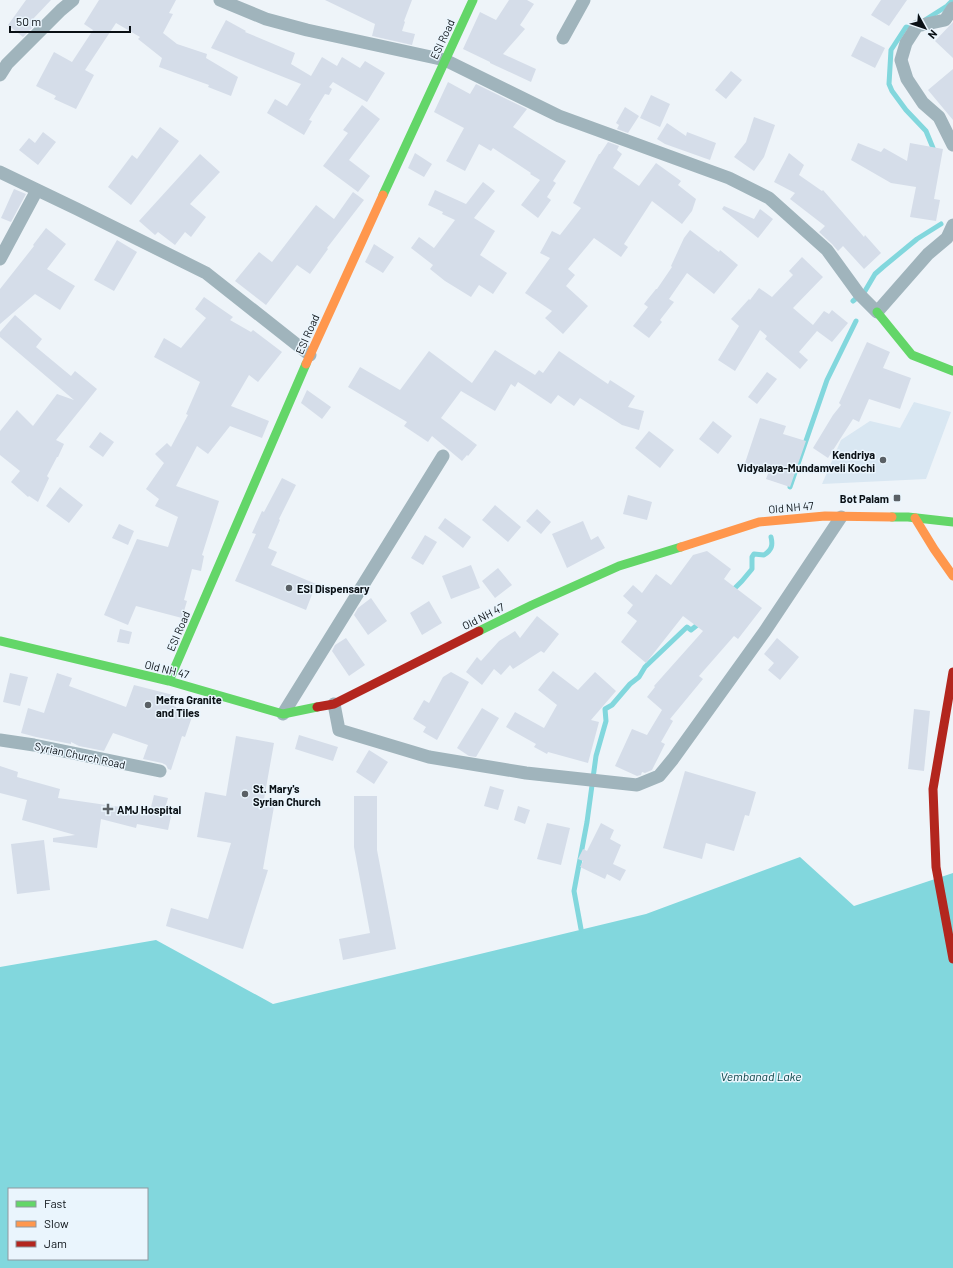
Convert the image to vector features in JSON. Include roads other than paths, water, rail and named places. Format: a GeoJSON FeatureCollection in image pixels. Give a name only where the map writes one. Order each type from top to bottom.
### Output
{"type":"FeatureCollection","features":[{"type":"Feature","properties":{"kind":"main road","name":"ESI Road"},"geometry":{"type":"LineString","coordinates":[[169,681],[310,355],[445,60],[468,1]]}},
{"type":"Feature","properties":{"kind":"main road"},"geometry":{"type":"LineString","coordinates":[[877,312],[912,354],[953,371]]}},
{"type":"Feature","properties":{"kind":"main road","name":"Old NH 47"},"geometry":{"type":"LineString","coordinates":[[0,641],[169,681],[283,714],[334,704],[532,605],[619,566],[759,522],[825,516],[915,518],[953,522]]}},
{"type":"Feature","properties":{"kind":"main road"},"geometry":{"type":"LineString","coordinates":[[915,518],[934,549],[952,572],[953,576]]}},
{"type":"Feature","properties":{"kind":"main road"},"geometry":{"type":"LineString","coordinates":[[953,672],[933,789],[936,867],[953,959]]}},
{"type":"Feature","properties":{"kind":"street"},"geometry":{"type":"LineString","coordinates":[[0,75],[8,64],[73,0]]}},
{"type":"Feature","properties":{"kind":"street"},"geometry":{"type":"LineString","coordinates":[[563,38],[584,0]]}},
{"type":"Feature","properties":{"kind":"street"},"geometry":{"type":"LineString","coordinates":[[225,1],[266,19],[307,30],[445,60],[559,116],[729,178],[768,198],[827,250],[859,294],[877,312],[928,254],[947,238],[953,225]]}},
{"type":"Feature","properties":{"kind":"street"},"geometry":{"type":"LineString","coordinates":[[953,8],[946,20],[917,26],[906,43],[902,60],[907,79],[923,103],[938,117],[953,145]]}},
{"type":"Feature","properties":{"kind":"street"},"geometry":{"type":"LineString","coordinates":[[0,172],[206,273],[310,355]]}},
{"type":"Feature","properties":{"kind":"street"},"geometry":{"type":"LineString","coordinates":[[0,259],[37,190]]}},
{"type":"Feature","properties":{"kind":"street"},"geometry":{"type":"LineString","coordinates":[[283,714],[443,456]]}},
{"type":"Feature","properties":{"kind":"street"},"geometry":{"type":"LineString","coordinates":[[334,704],[339,730],[429,757],[526,773],[638,785],[658,776],[673,759],[765,631],[841,517]]}},
{"type":"Feature","properties":{"kind":"street","name":"Syrian Church Road"},"geometry":{"type":"LineString","coordinates":[[0,740],[34,745],[160,771]]}},
{"type":"Feature","properties":{"kind":"water","name":"Vembanad Lake"},"geometry":{"type":"Polygon","coordinates":[[[800,857],[854,906],[953,873],[953,1268],[0,1268],[0,967],[156,940],[273,1004],[646,914],[800,857]]]}},
{"type":"Feature","properties":{"kind":"waterway"},"geometry":{"type":"LineString","coordinates":[[925,20],[947,6],[953,0]]}},
{"type":"Feature","properties":{"kind":"waterway"},"geometry":{"type":"LineString","coordinates":[[915,24],[906,27],[891,50],[889,84],[892,91],[906,110],[926,131],[933,148]]}},
{"type":"Feature","properties":{"kind":"waterway"},"geometry":{"type":"LineString","coordinates":[[853,301],[865,291],[875,274],[917,239],[941,224]]}},
{"type":"Feature","properties":{"kind":"waterway"},"geometry":{"type":"LineString","coordinates":[[790,487],[827,380],[856,321]]}},
{"type":"Feature","properties":{"kind":"waterway"},"geometry":{"type":"LineString","coordinates":[[731,592],[752,569],[752,557],[754,554],[764,555],[770,549],[772,545],[771,537]]}},
{"type":"Feature","properties":{"kind":"waterway"},"geometry":{"type":"LineString","coordinates":[[581,929],[574,891],[587,822],[596,756],[606,721],[605,709],[612,705],[630,684],[639,677],[645,667],[687,627],[691,630],[701,622]]}},
{"type":"Feature","properties":{"kind":"place","name":"Kendriya Vidyalaya-Mundamveli Kochi"},"geometry":{"type":"Point","coordinates":[883,460]}},
{"type":"Feature","properties":{"kind":"place","name":"Bot Palam"},"geometry":{"type":"Point","coordinates":[897,498]}},
{"type":"Feature","properties":{"kind":"place","name":"ESI Dispensary"},"geometry":{"type":"Point","coordinates":[289,588]}},
{"type":"Feature","properties":{"kind":"place","name":"Mefra Granite and Tiles"},"geometry":{"type":"Point","coordinates":[148,705]}},
{"type":"Feature","properties":{"kind":"place","name":"St. Mary's Syrian Church"},"geometry":{"type":"Point","coordinates":[245,794]}},
{"type":"Feature","properties":{"kind":"place","name":"AMJ Hospital"},"geometry":{"type":"Point","coordinates":[108,809]}}]}
